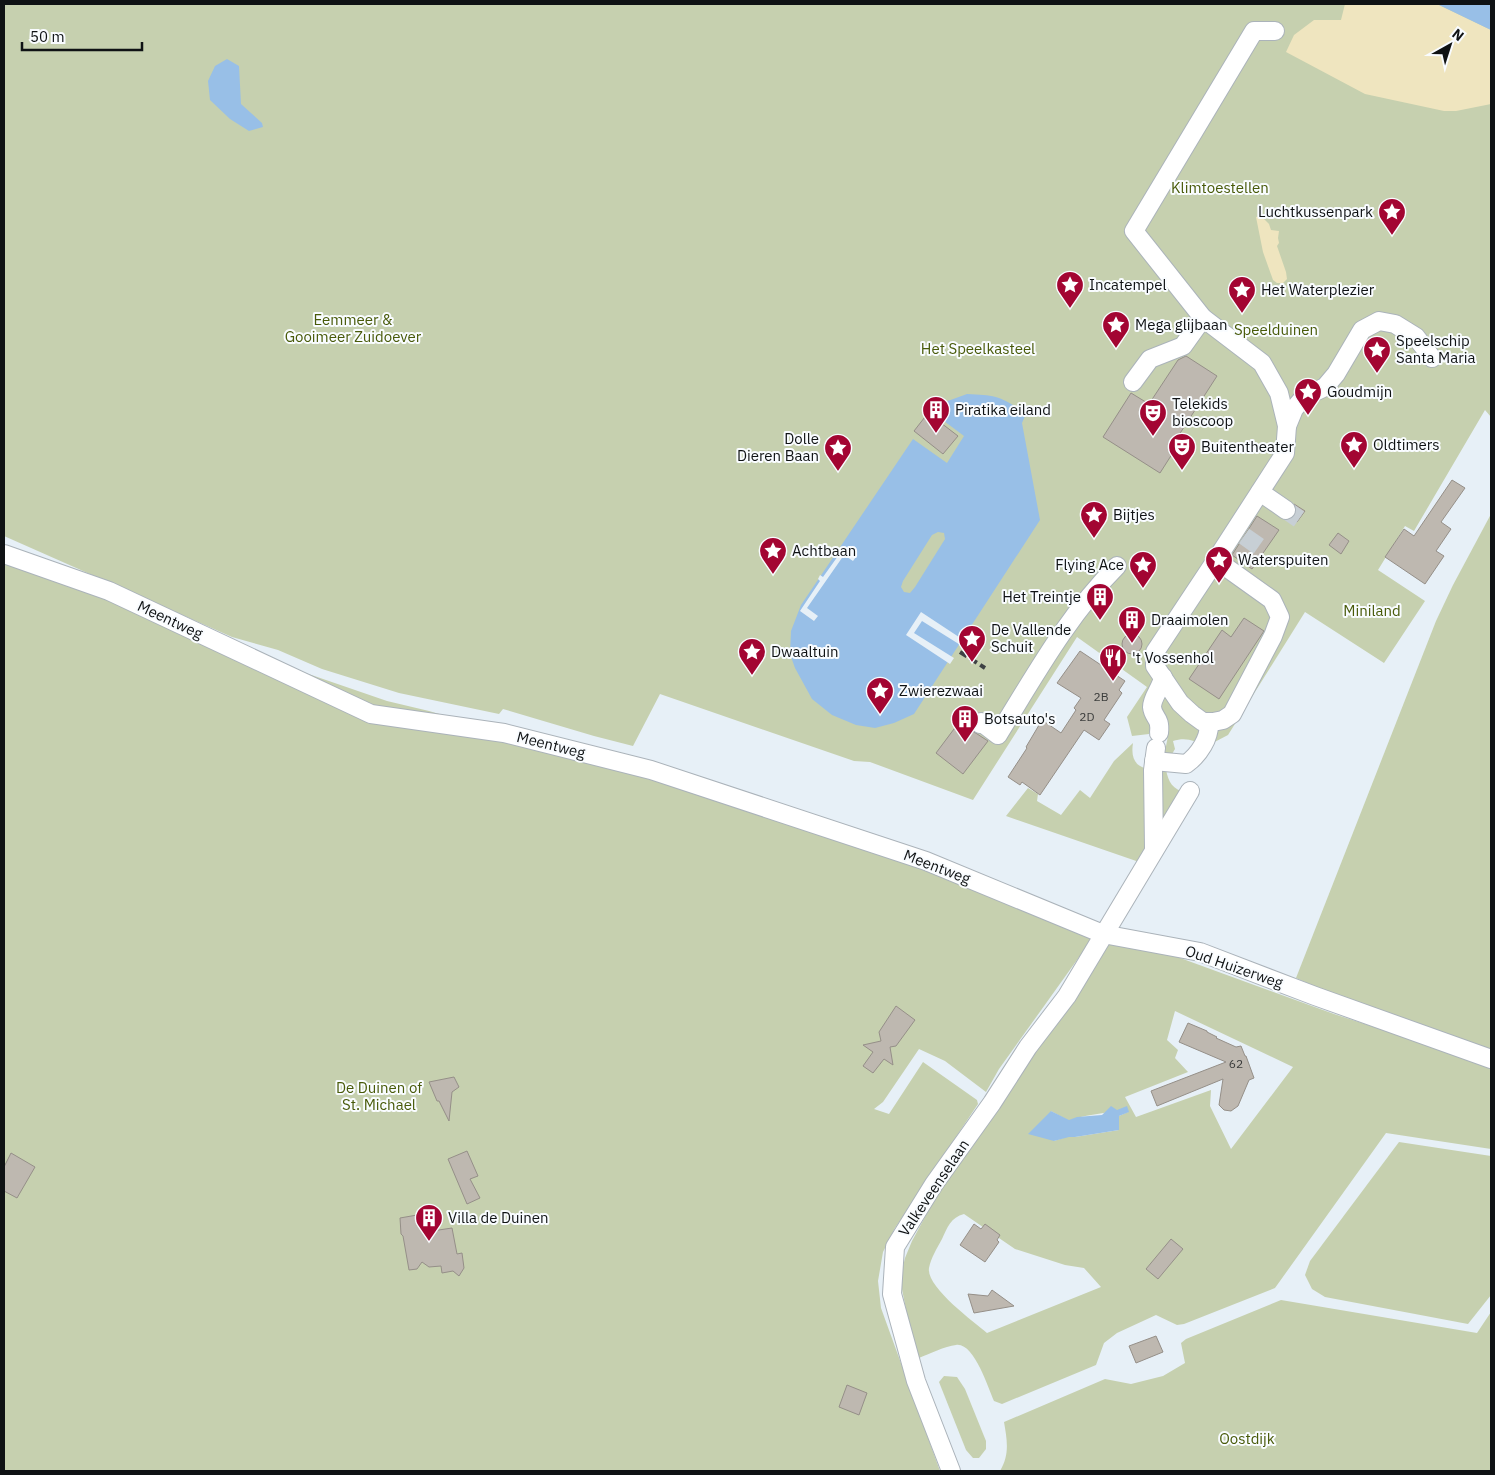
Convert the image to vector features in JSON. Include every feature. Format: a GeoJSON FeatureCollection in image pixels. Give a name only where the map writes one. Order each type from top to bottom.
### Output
{"type":"FeatureCollection","features":[{"type":"Feature","properties":{"kind":"street"},"geometry":{"type":"LineString","coordinates":[[1216,560],[1272,600],[1280,618],[1273,636],[1232,714],[1223,720],[1203,722],[1180,703],[1155,666],[1155,652],[1286,453],[1287,426],[1279,393],[1262,363],[1203,318],[1134,231],[1254,31],[1276,31]]}},
{"type":"Feature","properties":{"kind":"street"},"geometry":{"type":"LineString","coordinates":[[1133,382],[1150,359],[1183,346],[1203,318]]}},
{"type":"Feature","properties":{"kind":"street"},"geometry":{"type":"LineString","coordinates":[[1287,426],[1294,409],[1304,397],[1325,387],[1336,374],[1362,330],[1379,321],[1395,324],[1416,337],[1432,358]]}},
{"type":"Feature","properties":{"kind":"street"},"geometry":{"type":"LineString","coordinates":[[1260,492],[1286,510]]}},
{"type":"Feature","properties":{"kind":"street","name":"Meentweg"},"geometry":{"type":"LineString","coordinates":[[4,554],[108,591],[371,714],[504,733],[651,770],[926,861],[1103,934]]}},
{"type":"Feature","properties":{"kind":"street"},"geometry":{"type":"LineString","coordinates":[[980,724],[981,722],[998,735],[1088,596],[1116,566]]}},
{"type":"Feature","properties":{"kind":"street"},"geometry":{"type":"LineString","coordinates":[[1154,850],[1153,770],[1160,723],[1152,709],[1163,677]]}},
{"type":"Feature","properties":{"kind":"street"},"geometry":{"type":"LineString","coordinates":[[1156,747],[1186,764],[1193,759],[1208,736],[1210,730],[1209,722]]}},
{"type":"Feature","properties":{"kind":"street"},"geometry":{"type":"LineString","coordinates":[[1103,934],[1190,791]]}},
{"type":"Feature","properties":{"kind":"street","name":"Oud Huizerweg"},"geometry":{"type":"LineString","coordinates":[[1103,934],[1200,952],[1315,996],[1491,1058]]}},
{"type":"Feature","properties":{"kind":"street","name":"Valkeveenselaan"},"geometry":{"type":"LineString","coordinates":[[951,1471],[916,1381],[892,1294],[895,1247],[934,1184],[992,1103],[1028,1047],[1068,996],[1103,934]]}},
{"type":"Feature","properties":{"kind":"green space"},"geometry":{"type":"Polygon","coordinates":[[[4,4],[1491,4],[1491,417],[1485,410],[1414,531],[1405,526],[1378,570],[1425,601],[1384,663],[1305,612],[1228,735],[1205,747],[1190,740],[1177,740],[1173,741],[1175,749],[1172,754],[1167,756],[1160,749],[1166,746],[1168,736],[1150,731],[1149,734],[1132,736],[1127,717],[1147,687],[1077,637],[973,800],[870,762],[854,761],[660,694],[633,746],[503,709],[499,714],[399,693],[322,669],[278,650],[232,637],[4,536],[4,4]]]}},
{"type":"Feature","properties":{"kind":"green space"},"geometry":{"type":"Polygon","coordinates":[[[1491,514],[1491,1050],[1350,1002],[1296,978],[1436,621],[1491,514]]]}},
{"type":"Feature","properties":{"kind":"green space","name":"De Duinen of St. Michael"},"geometry":{"type":"Polygon","coordinates":[[[4,548],[178,629],[387,701],[504,733],[941,869],[1097,932],[999,1069],[986,1092],[945,1061],[919,1049],[883,1102],[874,1109],[889,1114],[923,1062],[977,1100],[978,1104],[895,1228],[883,1252],[878,1281],[881,1308],[940,1471],[4,1471],[4,548]]]}},
{"type":"Feature","properties":{"kind":"green space"},"geometry":{"type":"Polygon","coordinates":[[[1133,743],[1132,751],[1136,763],[1145,768],[1166,769],[1172,785],[1186,792],[1142,863],[1006,816],[1028,788],[1038,794],[1037,801],[1061,815],[1080,790],[1090,798],[1114,761],[1133,743]]]}},
{"type":"Feature","properties":{"kind":"green space"},"geometry":{"type":"Polygon","coordinates":[[[1113,935],[1334,1014],[1491,1065],[1491,1149],[1386,1133],[1275,1288],[1184,1324],[1177,1325],[1156,1315],[1117,1333],[1104,1343],[1096,1365],[1002,1404],[994,1401],[980,1367],[969,1351],[963,1346],[947,1347],[919,1358],[914,1350],[900,1279],[905,1258],[912,1241],[938,1193],[1007,1097],[1013,1084],[1088,976],[1113,935]],[[1175,1011],[1167,1040],[1178,1050],[1175,1058],[1188,1072],[1125,1097],[1136,1117],[1211,1090],[1210,1106],[1231,1149],[1293,1067],[1175,1011]],[[1117,1110],[1069,1121],[1051,1111],[1054,1141],[1069,1136],[1075,1137],[1119,1130],[1119,1116],[1128,1112],[1117,1110]],[[964,1214],[960,1215],[950,1224],[934,1253],[929,1268],[930,1276],[942,1294],[987,1333],[1101,1287],[1084,1268],[1065,1265],[1015,1249],[964,1214]]]}},
{"type":"Feature","properties":{"kind":"green space"},"geometry":{"type":"Polygon","coordinates":[[[1399,1142],[1491,1156],[1491,1295],[1468,1324],[1325,1297],[1312,1289],[1305,1275],[1310,1261],[1399,1142]]]}},
{"type":"Feature","properties":{"kind":"green space","name":"Oostdijk"},"geometry":{"type":"Polygon","coordinates":[[[1281,1300],[1477,1333],[1491,1312],[1491,1471],[1000,1471],[1005,1459],[1007,1441],[1004,1422],[1105,1379],[1131,1384],[1163,1376],[1185,1363],[1181,1343],[1186,1339],[1281,1300]]]}},
{"type":"Feature","properties":{"kind":"green space"},"geometry":{"type":"Polygon","coordinates":[[[944,1376],[957,1377],[965,1389],[986,1441],[986,1449],[979,1458],[973,1458],[966,1450],[939,1382],[944,1376]]]}},
{"type":"Feature","properties":{"kind":"sand"},"geometry":{"type":"Polygon","coordinates":[[[1345,4],[1437,4],[1491,30],[1491,104],[1456,111],[1444,111],[1365,94],[1286,52],[1294,35],[1314,20],[1341,20],[1345,4]]]}},
{"type":"Feature","properties":{"kind":"sand"},"geometry":{"type":"Polygon","coordinates":[[[1261,216],[1269,224],[1271,230],[1279,231],[1279,243],[1277,246],[1287,279],[1283,283],[1277,283],[1273,280],[1263,252],[1256,217],[1261,216]]]}},
{"type":"Feature","properties":{"kind":"water"},"geometry":{"type":"Polygon","coordinates":[[[1437,4],[1491,4],[1491,30],[1437,4]]]}},
{"type":"Feature","properties":{"kind":"water"},"geometry":{"type":"Polygon","coordinates":[[[227,59],[239,66],[241,104],[262,123],[263,127],[249,131],[230,119],[210,100],[208,81],[215,66],[227,59]]]}},
{"type":"Feature","properties":{"kind":"water"},"geometry":{"type":"Polygon","coordinates":[[[967,394],[985,395],[1005,400],[1026,414],[1022,423],[1040,520],[914,714],[894,723],[875,728],[856,725],[832,715],[812,699],[795,668],[790,654],[791,631],[801,605],[913,439],[947,463],[964,436],[932,412],[945,402],[967,394]],[[938,532],[932,535],[903,581],[901,587],[904,592],[910,593],[915,587],[945,539],[944,533],[938,532]]]}},
{"type":"Feature","properties":{"kind":"water"},"geometry":{"type":"Polygon","coordinates":[[[1111,1106],[1117,1110],[1127,1106],[1129,1112],[1119,1116],[1119,1130],[1054,1141],[1028,1134],[1051,1111],[1069,1120],[1077,1117],[1102,1115],[1111,1106]]]}},
{"type":"Feature","properties":{"kind":"pier"},"geometry":{"type":"Polygon","coordinates":[[[843,549],[856,557],[853,561],[844,555],[807,608],[818,616],[814,621],[800,611],[820,581],[818,579],[820,575],[823,577],[843,549]]]}},
{"type":"Feature","properties":{"kind":"pier"},"geometry":{"type":"Polygon","coordinates":[[[921,612],[965,641],[962,646],[922,621],[914,633],[954,658],[950,664],[906,635],[921,612]]]}},
{"type":"Feature","properties":{"kind":"building"},"geometry":{"type":"Polygon","coordinates":[[[1186,356],[1217,376],[1177,438],[1181,440],[1160,473],[1103,437],[1131,393],[1149,404],[1178,360],[1186,356]]]}},
{"type":"Feature","properties":{"kind":"building","name":"Piratika eiland"},"geometry":{"type":"Polygon","coordinates":[[[928,413],[958,436],[943,454],[914,431],[928,413]]]}},
{"type":"Feature","properties":{"kind":"building"},"geometry":{"type":"Polygon","coordinates":[[[1452,480],[1465,488],[1441,522],[1451,529],[1436,551],[1444,556],[1425,584],[1385,557],[1404,529],[1414,536],[1452,480]]]}},
{"type":"Feature","properties":{"kind":"building"},"geometry":{"type":"Polygon","coordinates":[[[1294,504],[1305,511],[1297,522],[1292,519],[1296,511],[1294,504]]]}},
{"type":"Feature","properties":{"kind":"building"},"geometry":{"type":"Polygon","coordinates":[[[1257,516],[1279,530],[1252,569],[1232,555],[1257,516]]]}},
{"type":"Feature","properties":{"kind":"building"},"geometry":{"type":"Polygon","coordinates":[[[1338,533],[1349,541],[1341,554],[1329,545],[1338,533]]]}},
{"type":"Feature","properties":{"kind":"building"},"geometry":{"type":"Polygon","coordinates":[[[1244,618],[1264,631],[1219,699],[1189,679],[1222,630],[1231,637],[1244,618]]]}},
{"type":"Feature","properties":{"kind":"building","name":"Draaimolen"},"geometry":{"type":"Polygon","coordinates":[[[1128,634],[1136,634],[1142,640],[1142,648],[1136,654],[1128,654],[1122,648],[1122,640],[1128,634]]]}},
{"type":"Feature","properties":{"kind":"building"},"geometry":{"type":"Polygon","coordinates":[[[1080,651],[1125,681],[1119,690],[1122,693],[1104,720],[1110,724],[1099,740],[1084,730],[1040,795],[1022,782],[1020,785],[1008,777],[1042,720],[1061,733],[1076,710],[1074,708],[1081,698],[1057,683],[1080,651]]]}},
{"type":"Feature","properties":{"kind":"building","name":"Botsauto's"},"geometry":{"type":"Polygon","coordinates":[[[966,713],[972,717],[969,724],[971,730],[988,741],[963,774],[936,753],[966,713]]]}},
{"type":"Feature","properties":{"kind":"building"},"geometry":{"type":"Polygon","coordinates":[[[896,1006],[915,1020],[896,1046],[890,1047],[893,1065],[884,1059],[873,1073],[863,1066],[873,1052],[863,1045],[881,1041],[879,1032],[896,1006]]]}},
{"type":"Feature","properties":{"kind":"building"},"geometry":{"type":"Polygon","coordinates":[[[1188,1023],[1236,1047],[1241,1046],[1246,1056],[1254,1078],[1249,1080],[1238,1106],[1231,1111],[1224,1110],[1219,1105],[1223,1079],[1157,1106],[1151,1091],[1226,1062],[1179,1042],[1188,1023]]]}},
{"type":"Feature","properties":{"kind":"building"},"geometry":{"type":"Polygon","coordinates":[[[454,1077],[459,1087],[452,1092],[449,1121],[439,1101],[437,1101],[429,1082],[454,1077]]]}},
{"type":"Feature","properties":{"kind":"building"},"geometry":{"type":"Polygon","coordinates":[[[467,1151],[478,1176],[470,1179],[480,1198],[467,1204],[448,1159],[467,1151]]]}},
{"type":"Feature","properties":{"kind":"building"},"geometry":{"type":"Polygon","coordinates":[[[11,1153],[35,1167],[17,1198],[4,1191],[4,1167],[11,1153]]]}},
{"type":"Feature","properties":{"kind":"building","name":"Villa de Duinen"},"geometry":{"type":"Polygon","coordinates":[[[425,1211],[429,1215],[432,1231],[452,1228],[457,1254],[462,1253],[464,1268],[459,1276],[453,1271],[442,1273],[441,1266],[429,1267],[422,1262],[417,1269],[409,1270],[403,1236],[401,1234],[400,1218],[417,1215],[419,1212],[425,1211]]]}},
{"type":"Feature","properties":{"kind":"building"},"geometry":{"type":"Polygon","coordinates":[[[974,1224],[981,1229],[985,1224],[1000,1235],[997,1240],[999,1242],[985,1262],[960,1245],[974,1224]]]}},
{"type":"Feature","properties":{"kind":"building"},"geometry":{"type":"Polygon","coordinates":[[[1171,1239],[1183,1249],[1158,1279],[1146,1269],[1171,1239]]]}},
{"type":"Feature","properties":{"kind":"building"},"geometry":{"type":"Polygon","coordinates":[[[992,1290],[1014,1306],[974,1313],[968,1294],[988,1296],[992,1290]]]}},
{"type":"Feature","properties":{"kind":"building"},"geometry":{"type":"Polygon","coordinates":[[[1156,1336],[1163,1352],[1136,1363],[1129,1346],[1156,1336]]]}},
{"type":"Feature","properties":{"kind":"building"},"geometry":{"type":"Polygon","coordinates":[[[847,1385],[867,1393],[859,1415],[839,1407],[847,1385]]]}},
{"type":"Feature","properties":{"kind":"tunnel"},"geometry":{"type":"LineString","coordinates":[[1286,510],[1299,519]]}},
{"type":"Feature","properties":{"kind":"tunnel"},"geometry":{"type":"LineString","coordinates":[[1244,536],[1264,550]]}},
{"type":"Feature","properties":{"kind":"railway"},"geometry":{"type":"LineString","coordinates":[[960,652],[985,668]]}},
{"type":"Feature","properties":{"kind":"place","name":"Luchtkussenpark"},"geometry":{"type":"Point","coordinates":[1392,236]}},
{"type":"Feature","properties":{"kind":"place","name":"Incatempel"},"geometry":{"type":"Point","coordinates":[1070,309]}},
{"type":"Feature","properties":{"kind":"place","name":"Het Waterplezier"},"geometry":{"type":"Point","coordinates":[1242,314]}},
{"type":"Feature","properties":{"kind":"place","name":"Mega glijbaan"},"geometry":{"type":"Point","coordinates":[1116,349]}},
{"type":"Feature","properties":{"kind":"place","name":"Speelschip Santa Maria"},"geometry":{"type":"Point","coordinates":[1377,374]}},
{"type":"Feature","properties":{"kind":"place","name":"Goudmijn"},"geometry":{"type":"Point","coordinates":[1308,416]}},
{"type":"Feature","properties":{"kind":"place","name":"Piratika eiland"},"geometry":{"type":"Point","coordinates":[936,434]}},
{"type":"Feature","properties":{"kind":"place","name":"Telekids bioscoop"},"geometry":{"type":"Point","coordinates":[1153,437]}},
{"type":"Feature","properties":{"kind":"place","name":"Oldtimers"},"geometry":{"type":"Point","coordinates":[1354,469]}},
{"type":"Feature","properties":{"kind":"place","name":"Buitentheater"},"geometry":{"type":"Point","coordinates":[1182,471]}},
{"type":"Feature","properties":{"kind":"place","name":"Dolle Dieren Baan"},"geometry":{"type":"Point","coordinates":[838,472]}},
{"type":"Feature","properties":{"kind":"place","name":"Bijtjes"},"geometry":{"type":"Point","coordinates":[1094,539]}},
{"type":"Feature","properties":{"kind":"place","name":"Achtbaan"},"geometry":{"type":"Point","coordinates":[773,575]}},
{"type":"Feature","properties":{"kind":"place","name":"Waterspuiten"},"geometry":{"type":"Point","coordinates":[1219,584]}},
{"type":"Feature","properties":{"kind":"place","name":"Flying Ace"},"geometry":{"type":"Point","coordinates":[1143,589]}},
{"type":"Feature","properties":{"kind":"place","name":"Het Treintje"},"geometry":{"type":"Point","coordinates":[1100,621]}},
{"type":"Feature","properties":{"kind":"place","name":"Draaimolen"},"geometry":{"type":"Point","coordinates":[1132,644]}},
{"type":"Feature","properties":{"kind":"place","name":"De Vallende Schuit"},"geometry":{"type":"Point","coordinates":[972,663]}},
{"type":"Feature","properties":{"kind":"place","name":"Dwaaltuin"},"geometry":{"type":"Point","coordinates":[752,676]}},
{"type":"Feature","properties":{"kind":"place","name":"'t Vossenhol"},"geometry":{"type":"Point","coordinates":[1113,682]}},
{"type":"Feature","properties":{"kind":"place","name":"Zwierezwaai"},"geometry":{"type":"Point","coordinates":[880,715]}},
{"type":"Feature","properties":{"kind":"place","name":"Botsauto's"},"geometry":{"type":"Point","coordinates":[965,743]}},
{"type":"Feature","properties":{"kind":"place","name":"Villa de Duinen"},"geometry":{"type":"Point","coordinates":[429,1242]}},
{"type":"Feature","properties":{"kind":"park label","name":"Klimtoestellen"},"geometry":{"type":"Point","coordinates":[1220,188]}},
{"type":"Feature","properties":{"kind":"park label","name":"Eemmeer & Gooimeer Zuidoever"},"geometry":{"type":"Point","coordinates":[353,328]}},
{"type":"Feature","properties":{"kind":"park label","name":"Speelduinen"},"geometry":{"type":"Point","coordinates":[1276,330]}},
{"type":"Feature","properties":{"kind":"park label","name":"Het Speelkasteel"},"geometry":{"type":"Point","coordinates":[978,349]}},
{"type":"Feature","properties":{"kind":"park label","name":"Miniland"},"geometry":{"type":"Point","coordinates":[1372,611]}}]}
